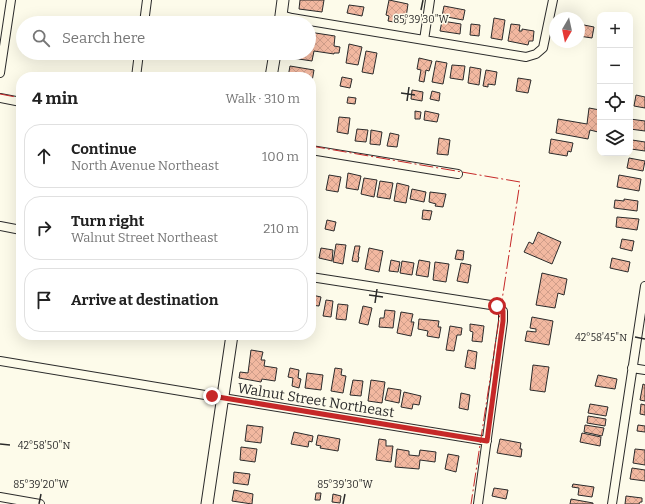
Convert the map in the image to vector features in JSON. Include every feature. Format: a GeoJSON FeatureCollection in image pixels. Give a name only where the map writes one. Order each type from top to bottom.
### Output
{"type":"FeatureCollection","features":[{"type":"Feature","properties":{"kind":"main road"},"geometry":{"type":"LineString","coordinates":[[281,16],[284,0]]}},
{"type":"Feature","properties":{"kind":"main road"},"geometry":{"type":"LineString","coordinates":[[272,72],[274,60]]}},
{"type":"Feature","properties":{"kind":"main road"},"geometry":{"type":"LineString","coordinates":[[207,504],[231,340]]}},
{"type":"Feature","properties":{"kind":"street"},"geometry":{"type":"LineString","coordinates":[[0,73],[11,0]]}},
{"type":"Feature","properties":{"kind":"street"},"geometry":{"type":"LineString","coordinates":[[145,16],[147,0]]}},
{"type":"Feature","properties":{"kind":"street"},"geometry":{"type":"LineString","coordinates":[[424,40],[430,0]]}},
{"type":"Feature","properties":{"kind":"street"},"geometry":{"type":"LineString","coordinates":[[316,22],[526,57],[536,54],[543,48],[552,0]]}},
{"type":"Feature","properties":{"kind":"street"},"geometry":{"type":"LineString","coordinates":[[137,72],[138,60]]}},
{"type":"Feature","properties":{"kind":"street"},"geometry":{"type":"LineString","coordinates":[[0,98],[16,101]]}},
{"type":"Feature","properties":{"kind":"street"},"geometry":{"type":"LineString","coordinates":[[316,151],[458,174]]}},
{"type":"Feature","properties":{"kind":"street"},"geometry":{"type":"LineString","coordinates":[[0,226],[16,229]]}},
{"type":"Feature","properties":{"kind":"street"},"geometry":{"type":"LineString","coordinates":[[316,278],[497,306],[503,311],[503,321],[478,504]]}},
{"type":"Feature","properties":{"kind":"street"},"geometry":{"type":"LineString","coordinates":[[612,504],[645,286]]}},
{"type":"Feature","properties":{"kind":"street","name":"Walnut Street Northeast"},"geometry":{"type":"LineString","coordinates":[[0,360],[487,441]]}},
{"type":"Feature","properties":{"kind":"street"},"geometry":{"type":"LineString","coordinates":[[632,368],[645,370]]}},
{"type":"Feature","properties":{"kind":"street"},"geometry":{"type":"LineString","coordinates":[[0,497],[40,504]]}},
{"type":"Feature","properties":{"kind":"building"},"geometry":{"type":"Polygon","coordinates":[[[300,0],[324,0],[322,12],[299,9],[300,0]]]}},
{"type":"Feature","properties":{"kind":"building"},"geometry":{"type":"Polygon","coordinates":[[[389,0],[408,4],[405,24],[388,21],[389,16],[386,15],[389,0]]]}},
{"type":"Feature","properties":{"kind":"building"},"geometry":{"type":"Polygon","coordinates":[[[349,5],[364,7],[362,16],[347,13],[349,5]]]}},
{"type":"Feature","properties":{"kind":"building"},"geometry":{"type":"Polygon","coordinates":[[[444,6],[465,10],[463,20],[442,16],[444,6]]]}},
{"type":"Feature","properties":{"kind":"building"},"geometry":{"type":"Polygon","coordinates":[[[494,18],[505,20],[502,40],[491,38],[494,18]]]}},
{"type":"Feature","properties":{"kind":"building"},"geometry":{"type":"Polygon","coordinates":[[[442,21],[461,24],[460,34],[440,31],[442,21]]]}},
{"type":"Feature","properties":{"kind":"building"},"geometry":{"type":"Polygon","coordinates":[[[471,24],[480,25],[479,36],[470,35],[471,24]]]}},
{"type":"Feature","properties":{"kind":"building"},"geometry":{"type":"Polygon","coordinates":[[[511,24],[520,25],[519,31],[522,31],[522,29],[534,31],[533,41],[529,41],[528,45],[508,41],[511,24]]]}},
{"type":"Feature","properties":{"kind":"building"},"geometry":{"type":"Polygon","coordinates":[[[585,25],[594,27],[592,38],[585,37],[585,25]]]}},
{"type":"Feature","properties":{"kind":"building"},"geometry":{"type":"Polygon","coordinates":[[[316,33],[335,36],[334,46],[340,47],[339,53],[334,54],[316,51],[316,33]]]}},
{"type":"Feature","properties":{"kind":"building"},"geometry":{"type":"Polygon","coordinates":[[[349,44],[362,47],[358,65],[346,63],[349,44]]]}},
{"type":"Feature","properties":{"kind":"building"},"geometry":{"type":"Polygon","coordinates":[[[366,51],[377,53],[373,74],[362,72],[366,51]]]}},
{"type":"Feature","properties":{"kind":"building"},"geometry":{"type":"Polygon","coordinates":[[[419,58],[432,61],[429,71],[426,70],[424,82],[419,81],[421,70],[417,69],[419,58]]]}},
{"type":"Feature","properties":{"kind":"building"},"geometry":{"type":"Polygon","coordinates":[[[436,61],[447,63],[443,84],[432,82],[436,61]]]}},
{"type":"Feature","properties":{"kind":"building"},"geometry":{"type":"Polygon","coordinates":[[[452,65],[465,66],[463,80],[450,78],[452,65]]]}},
{"type":"Feature","properties":{"kind":"building"},"geometry":{"type":"Polygon","coordinates":[[[290,66],[314,70],[314,72],[289,72],[290,66]]]}},
{"type":"Feature","properties":{"kind":"building"},"geometry":{"type":"Polygon","coordinates":[[[470,67],[481,69],[479,85],[468,83],[470,67]]]}},
{"type":"Feature","properties":{"kind":"building"},"geometry":{"type":"Polygon","coordinates":[[[486,70],[497,72],[495,85],[488,84],[488,87],[483,86],[486,70]]]}},
{"type":"Feature","properties":{"kind":"building"},"geometry":{"type":"Polygon","coordinates":[[[342,77],[352,79],[350,88],[340,86],[342,77]]]}},
{"type":"Feature","properties":{"kind":"building"},"geometry":{"type":"Polygon","coordinates":[[[518,78],[531,80],[528,93],[516,91],[518,78]]]}},
{"type":"Feature","properties":{"kind":"building"},"geometry":{"type":"Polygon","coordinates":[[[412,90],[423,92],[422,101],[411,99],[412,90]]]}},
{"type":"Feature","properties":{"kind":"building"},"geometry":{"type":"Polygon","coordinates":[[[432,91],[440,93],[439,101],[430,99],[432,91]]]}},
{"type":"Feature","properties":{"kind":"building"},"geometry":{"type":"Polygon","coordinates":[[[636,95],[645,97],[645,108],[634,106],[636,95]]]}},
{"type":"Feature","properties":{"kind":"building"},"geometry":{"type":"Polygon","coordinates":[[[348,97],[356,98],[355,104],[347,103],[348,97]]]}},
{"type":"Feature","properties":{"kind":"building"},"geometry":{"type":"Polygon","coordinates":[[[589,108],[597,109],[597,132],[590,130],[588,139],[556,133],[558,119],[587,124],[589,108]]]}},
{"type":"Feature","properties":{"kind":"building"},"geometry":{"type":"Polygon","coordinates":[[[415,111],[421,112],[420,119],[415,119],[415,111]]]}},
{"type":"Feature","properties":{"kind":"building"},"geometry":{"type":"Polygon","coordinates":[[[425,111],[439,114],[437,122],[424,120],[425,111]]]}},
{"type":"Feature","properties":{"kind":"building"},"geometry":{"type":"Polygon","coordinates":[[[339,117],[350,118],[348,134],[337,132],[339,117]]]}},
{"type":"Feature","properties":{"kind":"building"},"geometry":{"type":"Polygon","coordinates":[[[633,119],[645,121],[645,131],[633,129],[633,119]]]}},
{"type":"Feature","properties":{"kind":"building"},"geometry":{"type":"Polygon","coordinates":[[[357,129],[368,130],[366,142],[355,141],[357,129]]]}},
{"type":"Feature","properties":{"kind":"building"},"geometry":{"type":"Polygon","coordinates":[[[371,130],[382,132],[380,145],[370,144],[371,130]]]}},
{"type":"Feature","properties":{"kind":"building"},"geometry":{"type":"Polygon","coordinates":[[[390,133],[399,135],[397,147],[387,146],[390,133]]]}},
{"type":"Feature","properties":{"kind":"building"},"geometry":{"type":"Polygon","coordinates":[[[439,138],[450,140],[448,155],[437,154],[439,138]]]}},
{"type":"Feature","properties":{"kind":"building"},"geometry":{"type":"Polygon","coordinates":[[[551,139],[573,143],[571,152],[568,151],[567,156],[549,153],[551,139]]]}},
{"type":"Feature","properties":{"kind":"building"},"geometry":{"type":"Polygon","coordinates":[[[633,140],[645,142],[645,151],[633,149],[633,140]]]}},
{"type":"Feature","properties":{"kind":"building"},"geometry":{"type":"Polygon","coordinates":[[[629,158],[645,161],[643,171],[627,168],[629,158]]]}},
{"type":"Feature","properties":{"kind":"building"},"geometry":{"type":"Polygon","coordinates":[[[348,173],[361,176],[358,190],[346,188],[348,173]]]}},
{"type":"Feature","properties":{"kind":"building"},"geometry":{"type":"Polygon","coordinates":[[[329,175],[341,177],[338,192],[326,190],[329,175]]]}},
{"type":"Feature","properties":{"kind":"building"},"geometry":{"type":"Polygon","coordinates":[[[619,175],[641,179],[639,191],[617,187],[619,175]]]}},
{"type":"Feature","properties":{"kind":"building"},"geometry":{"type":"Polygon","coordinates":[[[364,178],[377,180],[374,197],[361,194],[364,178]]]}},
{"type":"Feature","properties":{"kind":"building"},"geometry":{"type":"Polygon","coordinates":[[[380,181],[393,183],[390,199],[377,197],[380,181]]]}},
{"type":"Feature","properties":{"kind":"building"},"geometry":{"type":"Polygon","coordinates":[[[397,183],[409,186],[406,203],[394,201],[397,183]]]}},
{"type":"Feature","properties":{"kind":"building"},"geometry":{"type":"Polygon","coordinates":[[[412,189],[426,192],[424,202],[410,199],[412,189]]]}},
{"type":"Feature","properties":{"kind":"building"},"geometry":{"type":"Polygon","coordinates":[[[430,192],[446,194],[443,207],[435,206],[436,204],[429,202],[430,192]]]}},
{"type":"Feature","properties":{"kind":"building"},"geometry":{"type":"Polygon","coordinates":[[[624,199],[638,201],[637,211],[614,208],[615,200],[624,201],[624,199]]]}},
{"type":"Feature","properties":{"kind":"building"},"geometry":{"type":"Polygon","coordinates":[[[423,210],[432,211],[430,220],[422,219],[423,210]]]}},
{"type":"Feature","properties":{"kind":"building"},"geometry":{"type":"Polygon","coordinates":[[[617,217],[639,219],[637,230],[616,227],[617,217]]]}},
{"type":"Feature","properties":{"kind":"building"},"geometry":{"type":"Polygon","coordinates":[[[327,220],[336,222],[334,231],[325,229],[327,220]]]}},
{"type":"Feature","properties":{"kind":"building"},"geometry":{"type":"Polygon","coordinates":[[[538,232],[561,242],[552,264],[524,252],[529,242],[533,244],[538,232]]]}},
{"type":"Feature","properties":{"kind":"building"},"geometry":{"type":"Polygon","coordinates":[[[622,239],[634,241],[632,251],[620,248],[622,239]]]}},
{"type":"Feature","properties":{"kind":"building"},"geometry":{"type":"Polygon","coordinates":[[[336,244],[346,245],[343,264],[333,262],[336,244]]]}},
{"type":"Feature","properties":{"kind":"building"},"geometry":{"type":"Polygon","coordinates":[[[355,246],[360,246],[358,262],[352,261],[355,246]]]}},
{"type":"Feature","properties":{"kind":"building"},"geometry":{"type":"Polygon","coordinates":[[[321,248],[333,250],[332,261],[319,258],[321,248]]]}},
{"type":"Feature","properties":{"kind":"building"},"geometry":{"type":"Polygon","coordinates":[[[369,248],[383,251],[379,272],[365,269],[369,248]]]}},
{"type":"Feature","properties":{"kind":"building"},"geometry":{"type":"Polygon","coordinates":[[[457,250],[464,251],[463,260],[455,259],[457,250]]]}},
{"type":"Feature","properties":{"kind":"building"},"geometry":{"type":"Polygon","coordinates":[[[612,258],[630,262],[628,272],[610,268],[612,258]]]}},
{"type":"Feature","properties":{"kind":"building"},"geometry":{"type":"Polygon","coordinates":[[[391,260],[400,262],[398,272],[389,271],[391,260]]]}},
{"type":"Feature","properties":{"kind":"building"},"geometry":{"type":"Polygon","coordinates":[[[419,260],[430,262],[428,277],[416,275],[419,260]]]}},
{"type":"Feature","properties":{"kind":"building"},"geometry":{"type":"Polygon","coordinates":[[[402,261],[414,263],[412,275],[400,273],[402,261]]]}},
{"type":"Feature","properties":{"kind":"building"},"geometry":{"type":"Polygon","coordinates":[[[435,262],[449,264],[446,282],[433,280],[435,262]]]}},
{"type":"Feature","properties":{"kind":"building"},"geometry":{"type":"Polygon","coordinates":[[[461,263],[471,265],[468,283],[457,281],[461,263]]]}},
{"type":"Feature","properties":{"kind":"building"},"geometry":{"type":"Polygon","coordinates":[[[542,273],[567,279],[564,295],[558,293],[555,308],[536,305],[542,273]]]}},
{"type":"Feature","properties":{"kind":"building"},"geometry":{"type":"Polygon","coordinates":[[[316,296],[321,297],[319,306],[316,306],[316,296]]]}},
{"type":"Feature","properties":{"kind":"building"},"geometry":{"type":"Polygon","coordinates":[[[326,300],[333,301],[331,317],[323,316],[326,300]]]}},
{"type":"Feature","properties":{"kind":"building"},"geometry":{"type":"Polygon","coordinates":[[[338,304],[348,305],[346,320],[336,319],[338,304]]]}},
{"type":"Feature","properties":{"kind":"building"},"geometry":{"type":"Polygon","coordinates":[[[363,306],[372,308],[368,325],[359,323],[363,306]]]}},
{"type":"Feature","properties":{"kind":"building"},"geometry":{"type":"Polygon","coordinates":[[[385,310],[395,311],[393,328],[379,327],[380,318],[384,318],[385,310]]]}},
{"type":"Feature","properties":{"kind":"building"},"geometry":{"type":"Polygon","coordinates":[[[401,312],[413,314],[411,322],[414,322],[411,336],[397,333],[401,312]]]}},
{"type":"Feature","properties":{"kind":"building"},"geometry":{"type":"Polygon","coordinates":[[[532,317],[553,321],[549,345],[525,341],[527,331],[536,332],[536,329],[530,328],[532,317]]]}},
{"type":"Feature","properties":{"kind":"building"},"geometry":{"type":"Polygon","coordinates":[[[419,319],[439,321],[438,327],[441,327],[439,338],[427,336],[428,331],[418,329],[419,319]]]}},
{"type":"Feature","properties":{"kind":"building"},"geometry":{"type":"Polygon","coordinates":[[[470,324],[484,326],[482,342],[472,341],[473,332],[470,331],[470,324]]]}},
{"type":"Feature","properties":{"kind":"building"},"geometry":{"type":"Polygon","coordinates":[[[450,326],[462,328],[461,335],[457,335],[454,351],[446,350],[450,326]]]}},
{"type":"Feature","properties":{"kind":"building"},"geometry":{"type":"Polygon","coordinates":[[[251,350],[263,352],[261,360],[265,360],[264,366],[277,368],[275,381],[262,379],[261,382],[239,378],[240,372],[248,373],[251,350]]]}},
{"type":"Feature","properties":{"kind":"building"},"geometry":{"type":"Polygon","coordinates":[[[468,350],[477,352],[475,369],[465,367],[468,350]]]}},
{"type":"Feature","properties":{"kind":"building"},"geometry":{"type":"Polygon","coordinates":[[[533,365],[549,367],[545,392],[530,390],[533,365]]]}},
{"type":"Feature","properties":{"kind":"building"},"geometry":{"type":"Polygon","coordinates":[[[290,368],[299,370],[298,378],[301,379],[299,388],[292,386],[293,378],[288,377],[290,368]]]}},
{"type":"Feature","properties":{"kind":"building"},"geometry":{"type":"Polygon","coordinates":[[[335,368],[342,369],[341,375],[346,376],[343,393],[331,391],[335,368]]]}},
{"type":"Feature","properties":{"kind":"building"},"geometry":{"type":"Polygon","coordinates":[[[307,373],[323,375],[321,390],[305,388],[307,373]]]}},
{"type":"Feature","properties":{"kind":"building"},"geometry":{"type":"Polygon","coordinates":[[[598,375],[617,379],[615,389],[595,386],[598,375]]]}},
{"type":"Feature","properties":{"kind":"building"},"geometry":{"type":"Polygon","coordinates":[[[353,380],[363,381],[361,396],[350,395],[353,380]]]}},
{"type":"Feature","properties":{"kind":"building"},"geometry":{"type":"Polygon","coordinates":[[[371,380],[385,382],[382,403],[368,401],[371,380]]]}},
{"type":"Feature","properties":{"kind":"building"},"geometry":{"type":"Polygon","coordinates":[[[643,384],[645,385],[645,401],[640,400],[643,384]]]}},
{"type":"Feature","properties":{"kind":"building"},"geometry":{"type":"Polygon","coordinates":[[[388,388],[401,390],[399,403],[385,400],[388,388]]]}},
{"type":"Feature","properties":{"kind":"building"},"geometry":{"type":"Polygon","coordinates":[[[404,392],[421,396],[419,405],[413,404],[412,409],[401,407],[404,392]]]}},
{"type":"Feature","properties":{"kind":"building"},"geometry":{"type":"Polygon","coordinates":[[[461,393],[470,395],[468,410],[459,408],[461,393]]]}},
{"type":"Feature","properties":{"kind":"building"},"geometry":{"type":"Polygon","coordinates":[[[590,404],[608,407],[606,416],[588,413],[590,404]]]}},
{"type":"Feature","properties":{"kind":"building"},"geometry":{"type":"Polygon","coordinates":[[[641,404],[645,405],[645,415],[640,414],[641,404]]]}},
{"type":"Feature","properties":{"kind":"building"},"geometry":{"type":"Polygon","coordinates":[[[588,416],[606,419],[605,426],[587,423],[588,416]]]}},
{"type":"Feature","properties":{"kind":"building"},"geometry":{"type":"Polygon","coordinates":[[[247,425],[263,427],[261,443],[245,441],[247,425]]]}},
{"type":"Feature","properties":{"kind":"building"},"geometry":{"type":"Polygon","coordinates":[[[585,425],[604,428],[602,436],[584,432],[585,425]]]}},
{"type":"Feature","properties":{"kind":"building"},"geometry":{"type":"Polygon","coordinates":[[[638,425],[645,426],[645,432],[637,431],[638,425]]]}},
{"type":"Feature","properties":{"kind":"building"},"geometry":{"type":"Polygon","coordinates":[[[294,432],[313,436],[312,442],[309,441],[308,447],[291,444],[294,432]]]}},
{"type":"Feature","properties":{"kind":"building"},"geometry":{"type":"Polygon","coordinates":[[[582,433],[601,437],[600,446],[580,442],[582,433]]]}},
{"type":"Feature","properties":{"kind":"building"},"geometry":{"type":"Polygon","coordinates":[[[318,435],[340,439],[338,451],[320,448],[321,446],[316,445],[318,435]]]}},
{"type":"Feature","properties":{"kind":"building"},"geometry":{"type":"Polygon","coordinates":[[[379,439],[386,440],[386,446],[393,446],[391,462],[376,460],[379,439]]]}},
{"type":"Feature","properties":{"kind":"building"},"geometry":{"type":"Polygon","coordinates":[[[500,439],[521,443],[521,457],[497,453],[500,439]]]}},
{"type":"Feature","properties":{"kind":"building"},"geometry":{"type":"Polygon","coordinates":[[[241,447],[257,449],[255,462],[240,460],[241,447]]]}},
{"type":"Feature","properties":{"kind":"building"},"geometry":{"type":"Polygon","coordinates":[[[397,449],[409,451],[409,455],[419,456],[420,450],[436,452],[435,462],[420,460],[419,469],[395,467],[397,449]]]}},
{"type":"Feature","properties":{"kind":"building"},"geometry":{"type":"Polygon","coordinates":[[[635,449],[645,450],[645,465],[633,463],[635,449]]]}},
{"type":"Feature","properties":{"kind":"building"},"geometry":{"type":"Polygon","coordinates":[[[448,454],[459,456],[456,472],[445,469],[448,454]]]}},
{"type":"Feature","properties":{"kind":"building"},"geometry":{"type":"Polygon","coordinates":[[[632,468],[645,470],[645,481],[630,479],[632,468]]]}},
{"type":"Feature","properties":{"kind":"building"},"geometry":{"type":"Polygon","coordinates":[[[234,472],[250,474],[248,485],[233,483],[234,472]]]}},
{"type":"Feature","properties":{"kind":"building"},"geometry":{"type":"Polygon","coordinates":[[[573,484],[594,487],[592,497],[578,495],[579,488],[572,487],[573,484]]]}},
{"type":"Feature","properties":{"kind":"building"},"geometry":{"type":"Polygon","coordinates":[[[494,488],[508,490],[506,499],[492,496],[494,488]]]}},
{"type":"Feature","properties":{"kind":"building"},"geometry":{"type":"Polygon","coordinates":[[[234,490],[253,494],[252,504],[232,501],[234,490]]]}},
{"type":"Feature","properties":{"kind":"building"},"geometry":{"type":"Polygon","coordinates":[[[316,493],[321,493],[320,500],[315,500],[316,493]]]}},
{"type":"Feature","properties":{"kind":"building"},"geometry":{"type":"Polygon","coordinates":[[[333,494],[341,496],[340,503],[332,502],[333,494]]]}},
{"type":"Feature","properties":{"kind":"building"},"geometry":{"type":"Polygon","coordinates":[[[626,496],[642,498],[642,502],[639,504],[625,504],[626,496]]]}},
{"type":"Feature","properties":{"kind":"building"},"geometry":{"type":"Polygon","coordinates":[[[571,499],[593,503],[593,504],[570,504],[571,499]]]}},
{"type":"Feature","properties":{"kind":"power"},"geometry":{"type":"LineString","coordinates":[[0,94],[16,97]]}},
{"type":"Feature","properties":{"kind":"power"},"geometry":{"type":"LineString","coordinates":[[316,147],[520,182],[471,504]]}},
{"type":"Feature","properties":{"kind":"route"},"geometry":{"type":"LineString","coordinates":[[212,396],[487,441],[503,321],[503,311],[497,306]]}}]}
